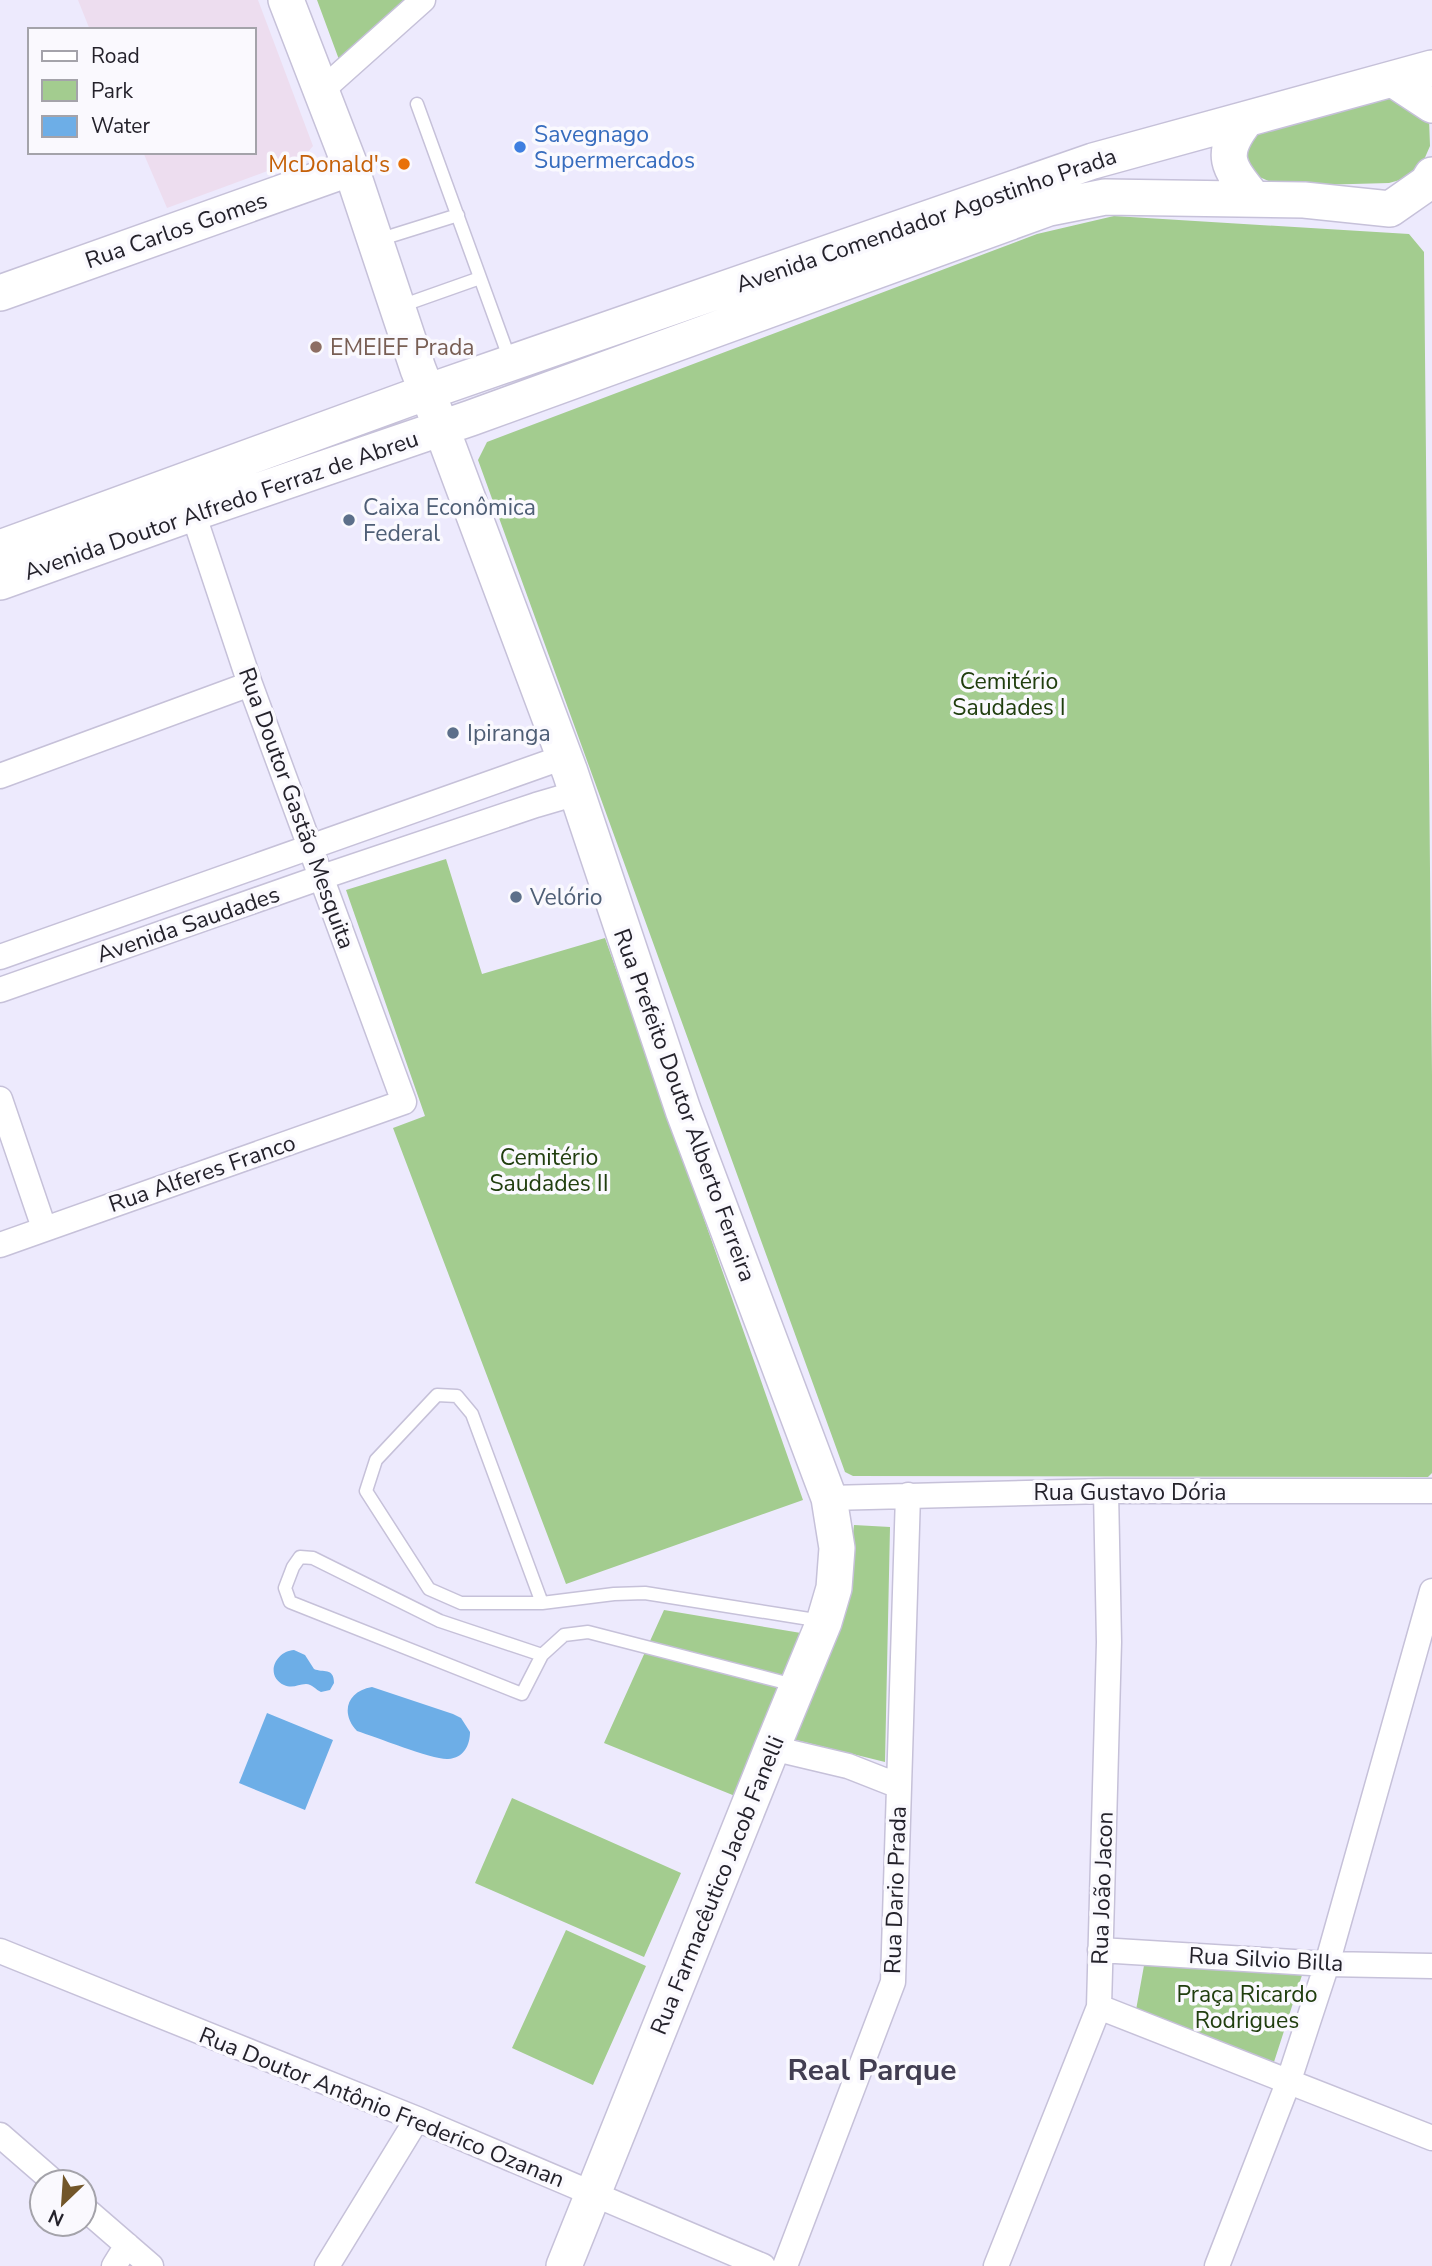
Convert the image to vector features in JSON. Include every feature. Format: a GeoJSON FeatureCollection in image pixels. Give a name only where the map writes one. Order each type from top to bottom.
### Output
{"type":"FeatureCollection","features":[{"type":"Feature","properties":{"kind":"main road","name":"Rua Prefeito Doutor Alberto Ferreira"},"geometry":{"type":"LineString","coordinates":[[286,0],[351,168],[427,393],[442,427],[577,793],[683,1110],[829,1499]]}},
{"type":"Feature","properties":{"kind":"main road","name":"Avenida Comendador Agostinho Prada"},"geometry":{"type":"LineString","coordinates":[[427,393],[1093,161],[1432,68]]}},
{"type":"Feature","properties":{"kind":"main road"},"geometry":{"type":"LineString","coordinates":[[1394,79],[1432,105]]}},
{"type":"Feature","properties":{"kind":"main road"},"geometry":{"type":"LineString","coordinates":[[1245,120],[1228,148],[1230,163],[1254,199]]}},
{"type":"Feature","properties":{"kind":"main road","name":"Rua Carlos Gomes"},"geometry":{"type":"LineString","coordinates":[[0,293],[351,168]]}},
{"type":"Feature","properties":{"kind":"main road"},"geometry":{"type":"LineString","coordinates":[[1390,209],[1427,183],[1432,176]]}},
{"type":"Feature","properties":{"kind":"main road","name":"Avenida Comendador Agostinho Prada"},"geometry":{"type":"LineString","coordinates":[[442,427],[1049,208],[1105,197],[1304,200],[1432,211]]}},
{"type":"Feature","properties":{"kind":"main road","name":"Avenida Doutor Alfredo Ferraz de Abreu"},"geometry":{"type":"LineString","coordinates":[[0,548],[427,393]]}},
{"type":"Feature","properties":{"kind":"main road","name":"Avenida Doutor Alfredo Ferraz de Abreu"},"geometry":{"type":"LineString","coordinates":[[0,582],[442,427]]}},
{"type":"Feature","properties":{"kind":"main road","name":"Rua Farmacêutico Jacob Fanelli"},"geometry":{"type":"LineString","coordinates":[[565,2266],[824,1622],[834,1588],[837,1548],[829,1499]]}},
{"type":"Feature","properties":{"kind":"street"},"geometry":{"type":"LineString","coordinates":[[320,92],[423,0]]}},
{"type":"Feature","properties":{"kind":"street","name":"Rua Doutor Gastão Mesquita"},"geometry":{"type":"LineString","coordinates":[[193,513],[250,684],[404,1102]]}},
{"type":"Feature","properties":{"kind":"street"},"geometry":{"type":"LineString","coordinates":[[0,776],[250,684]]}},
{"type":"Feature","properties":{"kind":"street","name":"Avenida Saudades"},"geometry":{"type":"LineString","coordinates":[[0,957],[564,757]]}},
{"type":"Feature","properties":{"kind":"street","name":"Avenida Saudades"},"geometry":{"type":"LineString","coordinates":[[0,990],[322,877],[577,793]]}},
{"type":"Feature","properties":{"kind":"street"},"geometry":{"type":"LineString","coordinates":[[0,1099],[44,1228]]}},
{"type":"Feature","properties":{"kind":"street","name":"Rua Alferes Franco"},"geometry":{"type":"LineString","coordinates":[[0,1245],[404,1102]]}},
{"type":"Feature","properties":{"kind":"street","name":"Rua Gustavo Dória"},"geometry":{"type":"LineString","coordinates":[[829,1499],[1106,1491],[1432,1491]]}},
{"type":"Feature","properties":{"kind":"street","name":"Rua João Jacon"},"geometry":{"type":"LineString","coordinates":[[996,2266],[1099,2007],[1109,1642],[1106,1491]]}},
{"type":"Feature","properties":{"kind":"street","name":"Rua Dario Prada"},"geometry":{"type":"LineString","coordinates":[[785,2266],[893,1982],[908,1495]]}},
{"type":"Feature","properties":{"kind":"street"},"geometry":{"type":"LineString","coordinates":[[1217,2266],[1288,2083],[1327,1964],[1432,1591]]}},
{"type":"Feature","properties":{"kind":"street"},"geometry":{"type":"LineString","coordinates":[[772,1748],[848,1766],[899,1786]]}},
{"type":"Feature","properties":{"kind":"street","name":"Rua Silvio Billa"},"geometry":{"type":"LineString","coordinates":[[1100,1950],[1327,1964],[1432,1966]]}},
{"type":"Feature","properties":{"kind":"street","name":"Rua Doutor Antônio Frederico Ozanan"},"geometry":{"type":"LineString","coordinates":[[0,1951],[417,2119],[763,2266]]}},
{"type":"Feature","properties":{"kind":"street"},"geometry":{"type":"LineString","coordinates":[[1099,2007],[1432,2138]]}},
{"type":"Feature","properties":{"kind":"street"},"geometry":{"type":"LineString","coordinates":[[327,2266],[417,2119]]}},
{"type":"Feature","properties":{"kind":"street"},"geometry":{"type":"LineString","coordinates":[[0,2135],[38,2168]]}},
{"type":"Feature","properties":{"kind":"street"},"geometry":{"type":"LineString","coordinates":[[98,2220],[151,2266]]}},
{"type":"Feature","properties":{"kind":"street"},"geometry":{"type":"LineString","coordinates":[[114,2266],[127,2245]]}},
{"type":"Feature","properties":{"kind":"lane"},"geometry":{"type":"LineString","coordinates":[[417,104],[511,363]]}},
{"type":"Feature","properties":{"kind":"lane"},"geometry":{"type":"LineString","coordinates":[[376,240],[458,215]]}},
{"type":"Feature","properties":{"kind":"lane"},"geometry":{"type":"LineString","coordinates":[[398,307],[480,278]]}},
{"type":"Feature","properties":{"kind":"lane"},"geometry":{"type":"LineString","coordinates":[[542,1603],[472,1414],[457,1396],[437,1395],[376,1460],[366,1491],[429,1589],[461,1603],[542,1603],[645,1593],[824,1622]]}},
{"type":"Feature","properties":{"kind":"lane"},"geometry":{"type":"LineString","coordinates":[[542,1655],[440,1621],[313,1558],[300,1557],[285,1588],[290,1602],[522,1694],[542,1655],[564,1635],[588,1632],[798,1686]]}},
{"type":"Feature","properties":{"kind":"shaded area"},"geometry":{"type":"Polygon","coordinates":[[[78,0],[258,0],[313,146],[303,158],[167,208],[144,154],[256,154],[256,28],[89,28],[78,0]]]}},
{"type":"Feature","properties":{"kind":"green space"},"geometry":{"type":"Polygon","coordinates":[[[317,0],[412,0],[341,65],[317,0]]]}},
{"type":"Feature","properties":{"kind":"green space"},"geometry":{"type":"Polygon","coordinates":[[[1392,91],[1429,119],[1430,146],[1420,169],[1407,178],[1389,183],[1280,186],[1248,172],[1242,144],[1246,136],[1392,91]]]}},
{"type":"Feature","properties":{"kind":"green space","name":"Cemitério Saudades I"},"geometry":{"type":"Polygon","coordinates":[[[1114,216],[1409,234],[1424,252],[1432,1075],[1432,1473],[1428,1477],[853,1476],[845,1472],[478,460],[487,442],[1037,234],[1114,216]]]}},
{"type":"Feature","properties":{"kind":"green space","name":"Cemitério Saudades II"},"geometry":{"type":"Polygon","coordinates":[[[446,859],[482,974],[605,938],[803,1500],[566,1584],[393,1128],[425,1116],[346,890],[446,859]]]}},
{"type":"Feature","properties":{"kind":"green space"},"geometry":{"type":"Polygon","coordinates":[[[854,1525],[890,1527],[885,1762],[792,1739],[844,1613],[854,1525]]]}},
{"type":"Feature","properties":{"kind":"green space"},"geometry":{"type":"Polygon","coordinates":[[[664,1610],[807,1634],[740,1798],[604,1743],[664,1610]]]}},
{"type":"Feature","properties":{"kind":"green space"},"geometry":{"type":"Polygon","coordinates":[[[512,1798],[681,1873],[644,1957],[475,1883],[512,1798]]]}},
{"type":"Feature","properties":{"kind":"green space"},"geometry":{"type":"Polygon","coordinates":[[[566,1930],[646,1966],[593,2085],[512,2048],[566,1930]]]}},
{"type":"Feature","properties":{"kind":"green space","name":"Praça Ricardo Rodrigues"},"geometry":{"type":"Polygon","coordinates":[[[1145,1960],[1304,1969],[1274,2062],[1136,2010],[1145,1960]]]}},
{"type":"Feature","properties":{"kind":"water"},"geometry":{"type":"Polygon","coordinates":[[[294,1650],[305,1655],[314,1669],[332,1675],[334,1683],[330,1690],[321,1692],[310,1685],[287,1686],[278,1681],[275,1664],[282,1654],[294,1650]]]}},
{"type":"Feature","properties":{"kind":"water"},"geometry":{"type":"Polygon","coordinates":[[[372,1687],[461,1718],[470,1732],[465,1750],[454,1758],[441,1758],[357,1731],[349,1717],[349,1704],[357,1693],[372,1687]]]}},
{"type":"Feature","properties":{"kind":"water"},"geometry":{"type":"Polygon","coordinates":[[[267,1713],[333,1740],[305,1810],[239,1783],[267,1713]]]}},
{"type":"Feature","properties":{"kind":"place","name":"Savegnago Supermercados"},"geometry":{"type":"Point","coordinates":[520,147]}},
{"type":"Feature","properties":{"kind":"place","name":"McDonald's"},"geometry":{"type":"Point","coordinates":[404,164]}},
{"type":"Feature","properties":{"kind":"place","name":"EMEIEF Prada"},"geometry":{"type":"Point","coordinates":[316,347]}},
{"type":"Feature","properties":{"kind":"place","name":"Caixa Econômica Federal"},"geometry":{"type":"Point","coordinates":[349,520]}},
{"type":"Feature","properties":{"kind":"place","name":"Ipiranga"},"geometry":{"type":"Point","coordinates":[453,733]}},
{"type":"Feature","properties":{"kind":"place","name":"Velório"},"geometry":{"type":"Point","coordinates":[516,897]}},
{"type":"Feature","properties":{"kind":"district","name":"Real Parque"},"geometry":{"type":"Point","coordinates":[872,2070]}}]}
